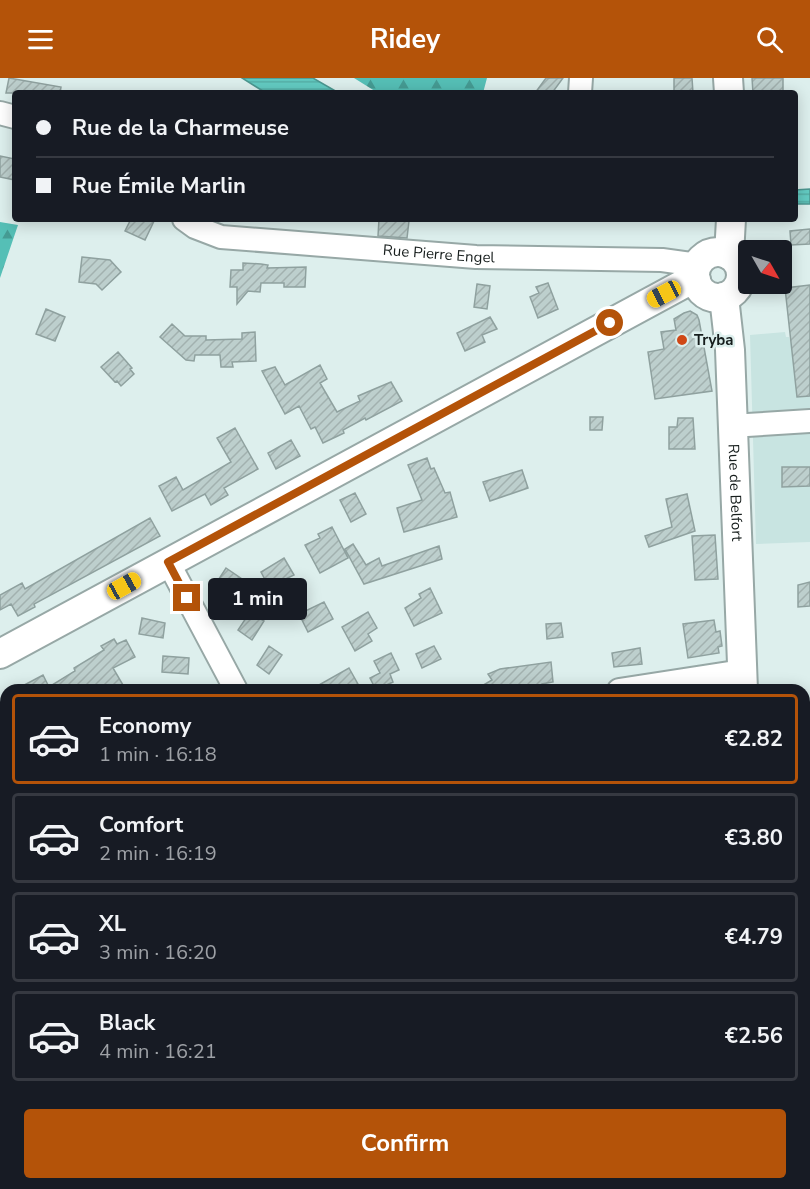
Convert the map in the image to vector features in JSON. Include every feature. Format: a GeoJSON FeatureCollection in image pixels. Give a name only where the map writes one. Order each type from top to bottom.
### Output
{"type":"FeatureCollection","features":[{"type":"Feature","properties":{"kind":"main road"},"geometry":{"type":"LineString","coordinates":[[729,255],[731,222]]}},
{"type":"Feature","properties":{"kind":"main road"},"geometry":{"type":"LineString","coordinates":[[0,654],[685,283],[697,273],[702,259],[715,252],[729,255],[739,266],[741,281],[732,294],[724,297],[710,296],[704,293],[697,273]]}},
{"type":"Feature","properties":{"kind":"main road","name":"Rue de Belfort"},"geometry":{"type":"LineString","coordinates":[[724,297],[730,350],[742,680]]}},
{"type":"Feature","properties":{"kind":"street","name":"Rue Pierre Engel"},"geometry":{"type":"LineString","coordinates":[[188,222],[221,237],[476,257],[662,260],[697,273]]}},
{"type":"Feature","properties":{"kind":"street"},"geometry":{"type":"LineString","coordinates":[[747,426],[810,421]]}},
{"type":"Feature","properties":{"kind":"street"},"geometry":{"type":"LineString","coordinates":[[168,562],[233,684]]}},
{"type":"Feature","properties":{"kind":"street"},"geometry":{"type":"LineString","coordinates":[[693,684],[742,680]]}},
{"type":"Feature","properties":{"kind":"shaded area"},"geometry":{"type":"Polygon","coordinates":[[[242,78],[313,78],[334,90],[261,90],[242,78]]]}},
{"type":"Feature","properties":{"kind":"shaded area"},"geometry":{"type":"Polygon","coordinates":[[[810,189],[810,204],[798,204],[798,190],[810,189]]]}},
{"type":"Feature","properties":{"kind":"shaded area"},"geometry":{"type":"Polygon","coordinates":[[[785,332],[791,343],[796,342],[810,349],[810,542],[756,544],[750,335],[785,332]]]}},
{"type":"Feature","properties":{"kind":"green space"},"geometry":{"type":"Polygon","coordinates":[[[354,78],[487,78],[484,90],[373,90],[354,78]]]}},
{"type":"Feature","properties":{"kind":"green space"},"geometry":{"type":"Polygon","coordinates":[[[0,222],[18,225],[0,278],[0,222]]]}},
{"type":"Feature","properties":{"kind":"building"},"geometry":{"type":"Polygon","coordinates":[[[9,78],[61,87],[60,90],[12,90],[12,93],[6,93],[9,78]]]}},
{"type":"Feature","properties":{"kind":"building"},"geometry":{"type":"Polygon","coordinates":[[[546,78],[563,78],[554,90],[537,90],[546,78]]]}},
{"type":"Feature","properties":{"kind":"building"},"geometry":{"type":"Polygon","coordinates":[[[674,78],[692,78],[693,90],[674,90],[674,78]]]}},
{"type":"Feature","properties":{"kind":"building"},"geometry":{"type":"Polygon","coordinates":[[[752,78],[783,78],[783,90],[753,90],[752,78]]]}},
{"type":"Feature","properties":{"kind":"building"},"geometry":{"type":"Polygon","coordinates":[[[0,156],[12,158],[12,179],[0,177],[0,156]]]}},
{"type":"Feature","properties":{"kind":"building"},"geometry":{"type":"Polygon","coordinates":[[[130,222],[154,222],[145,240],[125,231],[130,222]]]}},
{"type":"Feature","properties":{"kind":"building"},"geometry":{"type":"Polygon","coordinates":[[[379,222],[409,222],[407,238],[378,236],[379,222]]]}},
{"type":"Feature","properties":{"kind":"building"},"geometry":{"type":"Polygon","coordinates":[[[810,229],[810,244],[792,245],[790,231],[810,229]]]}},
{"type":"Feature","properties":{"kind":"building"},"geometry":{"type":"Polygon","coordinates":[[[82,257],[110,260],[121,272],[102,290],[96,284],[79,282],[82,257]]]}},
{"type":"Feature","properties":{"kind":"building"},"geometry":{"type":"Polygon","coordinates":[[[243,263],[268,265],[267,268],[306,267],[305,287],[284,287],[284,283],[261,283],[260,292],[248,291],[237,304],[237,287],[230,287],[231,270],[243,270],[243,263]]]}},
{"type":"Feature","properties":{"kind":"building"},"geometry":{"type":"Polygon","coordinates":[[[548,283],[558,309],[538,318],[530,297],[539,293],[536,287],[548,283]]]}},
{"type":"Feature","properties":{"kind":"building"},"geometry":{"type":"Polygon","coordinates":[[[477,284],[490,286],[487,309],[474,307],[477,284]]]}},
{"type":"Feature","properties":{"kind":"building"},"geometry":{"type":"Polygon","coordinates":[[[810,285],[810,396],[797,397],[786,294],[792,294],[792,287],[810,285]]]}},
{"type":"Feature","properties":{"kind":"building"},"geometry":{"type":"Polygon","coordinates":[[[46,309],[65,317],[55,341],[36,334],[46,309]]]}},
{"type":"Feature","properties":{"kind":"building"},"geometry":{"type":"Polygon","coordinates":[[[690,311],[697,315],[699,320],[712,391],[655,399],[648,352],[664,349],[661,332],[676,330],[674,319],[690,311]]]}},
{"type":"Feature","properties":{"kind":"building"},"geometry":{"type":"Polygon","coordinates":[[[490,317],[497,329],[482,335],[485,342],[465,351],[457,333],[490,317]]]}},
{"type":"Feature","properties":{"kind":"building"},"geometry":{"type":"Polygon","coordinates":[[[172,324],[185,336],[206,336],[206,340],[242,339],[242,333],[255,332],[256,361],[232,362],[233,367],[221,367],[220,355],[195,355],[194,361],[186,360],[160,337],[172,324]]]}},
{"type":"Feature","properties":{"kind":"building"},"geometry":{"type":"Polygon","coordinates":[[[118,352],[132,368],[130,369],[134,374],[121,386],[101,367],[118,352]]]}},
{"type":"Feature","properties":{"kind":"building"},"geometry":{"type":"Polygon","coordinates":[[[320,365],[327,379],[320,383],[337,412],[360,401],[358,396],[391,382],[402,401],[366,420],[365,418],[343,430],[344,433],[323,443],[315,427],[311,429],[299,406],[285,414],[262,371],[275,367],[285,385],[320,365]]]}},
{"type":"Feature","properties":{"kind":"building"},"geometry":{"type":"Polygon","coordinates":[[[590,417],[603,417],[602,430],[590,430],[590,417]]]}},
{"type":"Feature","properties":{"kind":"building"},"geometry":{"type":"Polygon","coordinates":[[[678,418],[693,418],[695,449],[669,449],[669,427],[677,427],[678,418]]]}},
{"type":"Feature","properties":{"kind":"building"},"geometry":{"type":"Polygon","coordinates":[[[235,428],[258,469],[224,488],[228,495],[211,505],[205,494],[172,511],[159,486],[176,477],[183,490],[231,462],[217,438],[235,428]]]}},
{"type":"Feature","properties":{"kind":"building"},"geometry":{"type":"Polygon","coordinates":[[[291,440],[300,456],[276,469],[268,453],[291,440]]]}},
{"type":"Feature","properties":{"kind":"building"},"geometry":{"type":"Polygon","coordinates":[[[427,458],[445,493],[450,492],[457,517],[404,532],[397,508],[422,500],[408,465],[427,458]]]}},
{"type":"Feature","properties":{"kind":"building"},"geometry":{"type":"Polygon","coordinates":[[[782,467],[810,467],[810,486],[782,487],[782,467]]]}},
{"type":"Feature","properties":{"kind":"building"},"geometry":{"type":"Polygon","coordinates":[[[522,470],[528,488],[490,501],[483,482],[522,470]]]}},
{"type":"Feature","properties":{"kind":"building"},"geometry":{"type":"Polygon","coordinates":[[[355,493],[366,514],[351,522],[340,500],[355,493]]]}},
{"type":"Feature","properties":{"kind":"building"},"geometry":{"type":"Polygon","coordinates":[[[687,494],[695,531],[649,547],[645,536],[672,527],[666,499],[687,494]]]}},
{"type":"Feature","properties":{"kind":"building"},"geometry":{"type":"Polygon","coordinates":[[[150,518],[160,536],[34,604],[35,607],[18,616],[11,604],[0,610],[0,595],[22,583],[25,589],[150,518]]]}},
{"type":"Feature","properties":{"kind":"building"},"geometry":{"type":"Polygon","coordinates":[[[332,527],[348,558],[320,573],[305,545],[320,538],[318,534],[332,527]]]}},
{"type":"Feature","properties":{"kind":"building"},"geometry":{"type":"Polygon","coordinates":[[[715,535],[718,579],[695,580],[692,536],[715,535]]]}},
{"type":"Feature","properties":{"kind":"building"},"geometry":{"type":"Polygon","coordinates":[[[353,544],[366,565],[379,558],[382,566],[439,546],[442,559],[364,584],[345,549],[353,544]]]}},
{"type":"Feature","properties":{"kind":"building"},"geometry":{"type":"Polygon","coordinates":[[[284,558],[294,575],[269,587],[261,572],[284,558]]]}},
{"type":"Feature","properties":{"kind":"building"},"geometry":{"type":"Polygon","coordinates":[[[226,568],[242,579],[229,598],[213,588],[226,568]]]}},
{"type":"Feature","properties":{"kind":"building"},"geometry":{"type":"Polygon","coordinates":[[[810,582],[810,606],[798,607],[798,585],[810,582]]]}},
{"type":"Feature","properties":{"kind":"building"},"geometry":{"type":"Polygon","coordinates":[[[430,588],[442,613],[414,626],[405,608],[421,598],[419,594],[430,588]]]}},
{"type":"Feature","properties":{"kind":"building"},"geometry":{"type":"Polygon","coordinates":[[[324,602],[333,619],[308,632],[299,614],[324,602]]]}},
{"type":"Feature","properties":{"kind":"building"},"geometry":{"type":"Polygon","coordinates":[[[250,612],[264,621],[252,640],[238,630],[250,612]]]}},
{"type":"Feature","properties":{"kind":"building"},"geometry":{"type":"Polygon","coordinates":[[[368,612],[377,628],[368,634],[372,641],[355,651],[342,627],[368,612]]]}},
{"type":"Feature","properties":{"kind":"building"},"geometry":{"type":"Polygon","coordinates":[[[142,618],[165,623],[163,638],[139,634],[142,618]]]}},
{"type":"Feature","properties":{"kind":"building"},"geometry":{"type":"Polygon","coordinates":[[[714,620],[716,632],[720,631],[722,646],[718,647],[719,653],[688,658],[683,624],[714,620]]]}},
{"type":"Feature","properties":{"kind":"building"},"geometry":{"type":"Polygon","coordinates":[[[561,623],[563,637],[547,639],[546,624],[561,623]]]}},
{"type":"Feature","properties":{"kind":"building"},"geometry":{"type":"Polygon","coordinates":[[[114,639],[117,644],[126,640],[135,657],[113,668],[122,684],[54,684],[75,671],[74,668],[104,650],[101,646],[114,639]]]}},
{"type":"Feature","properties":{"kind":"building"},"geometry":{"type":"Polygon","coordinates":[[[269,646],[282,655],[269,674],[257,665],[269,646]]]}},
{"type":"Feature","properties":{"kind":"building"},"geometry":{"type":"Polygon","coordinates":[[[434,646],[441,659],[422,668],[416,654],[434,646]]]}},
{"type":"Feature","properties":{"kind":"building"},"geometry":{"type":"Polygon","coordinates":[[[640,648],[642,664],[614,667],[612,653],[640,648]]]}},
{"type":"Feature","properties":{"kind":"building"},"geometry":{"type":"Polygon","coordinates":[[[391,653],[399,670],[390,674],[393,682],[373,684],[370,678],[380,673],[374,661],[391,653]]]}},
{"type":"Feature","properties":{"kind":"building"},"geometry":{"type":"Polygon","coordinates":[[[163,656],[189,658],[188,674],[162,672],[163,656]]]}},
{"type":"Feature","properties":{"kind":"building"},"geometry":{"type":"Polygon","coordinates":[[[551,662],[553,682],[485,684],[492,680],[488,674],[500,669],[551,662]]]}},
{"type":"Feature","properties":{"kind":"building"},"geometry":{"type":"Polygon","coordinates":[[[349,668],[358,684],[321,684],[349,668]]]}},
{"type":"Feature","properties":{"kind":"building"},"geometry":{"type":"Polygon","coordinates":[[[43,675],[48,684],[26,684],[43,675]]]}},
{"type":"Feature","properties":{"kind":"place","name":"Tryba"},"geometry":{"type":"Point","coordinates":[682,340]}},
{"type":"Feature","properties":{"kind":"route"},"geometry":{"type":"LineString","coordinates":[[187,598],[168,562],[610,323]]}}]}
